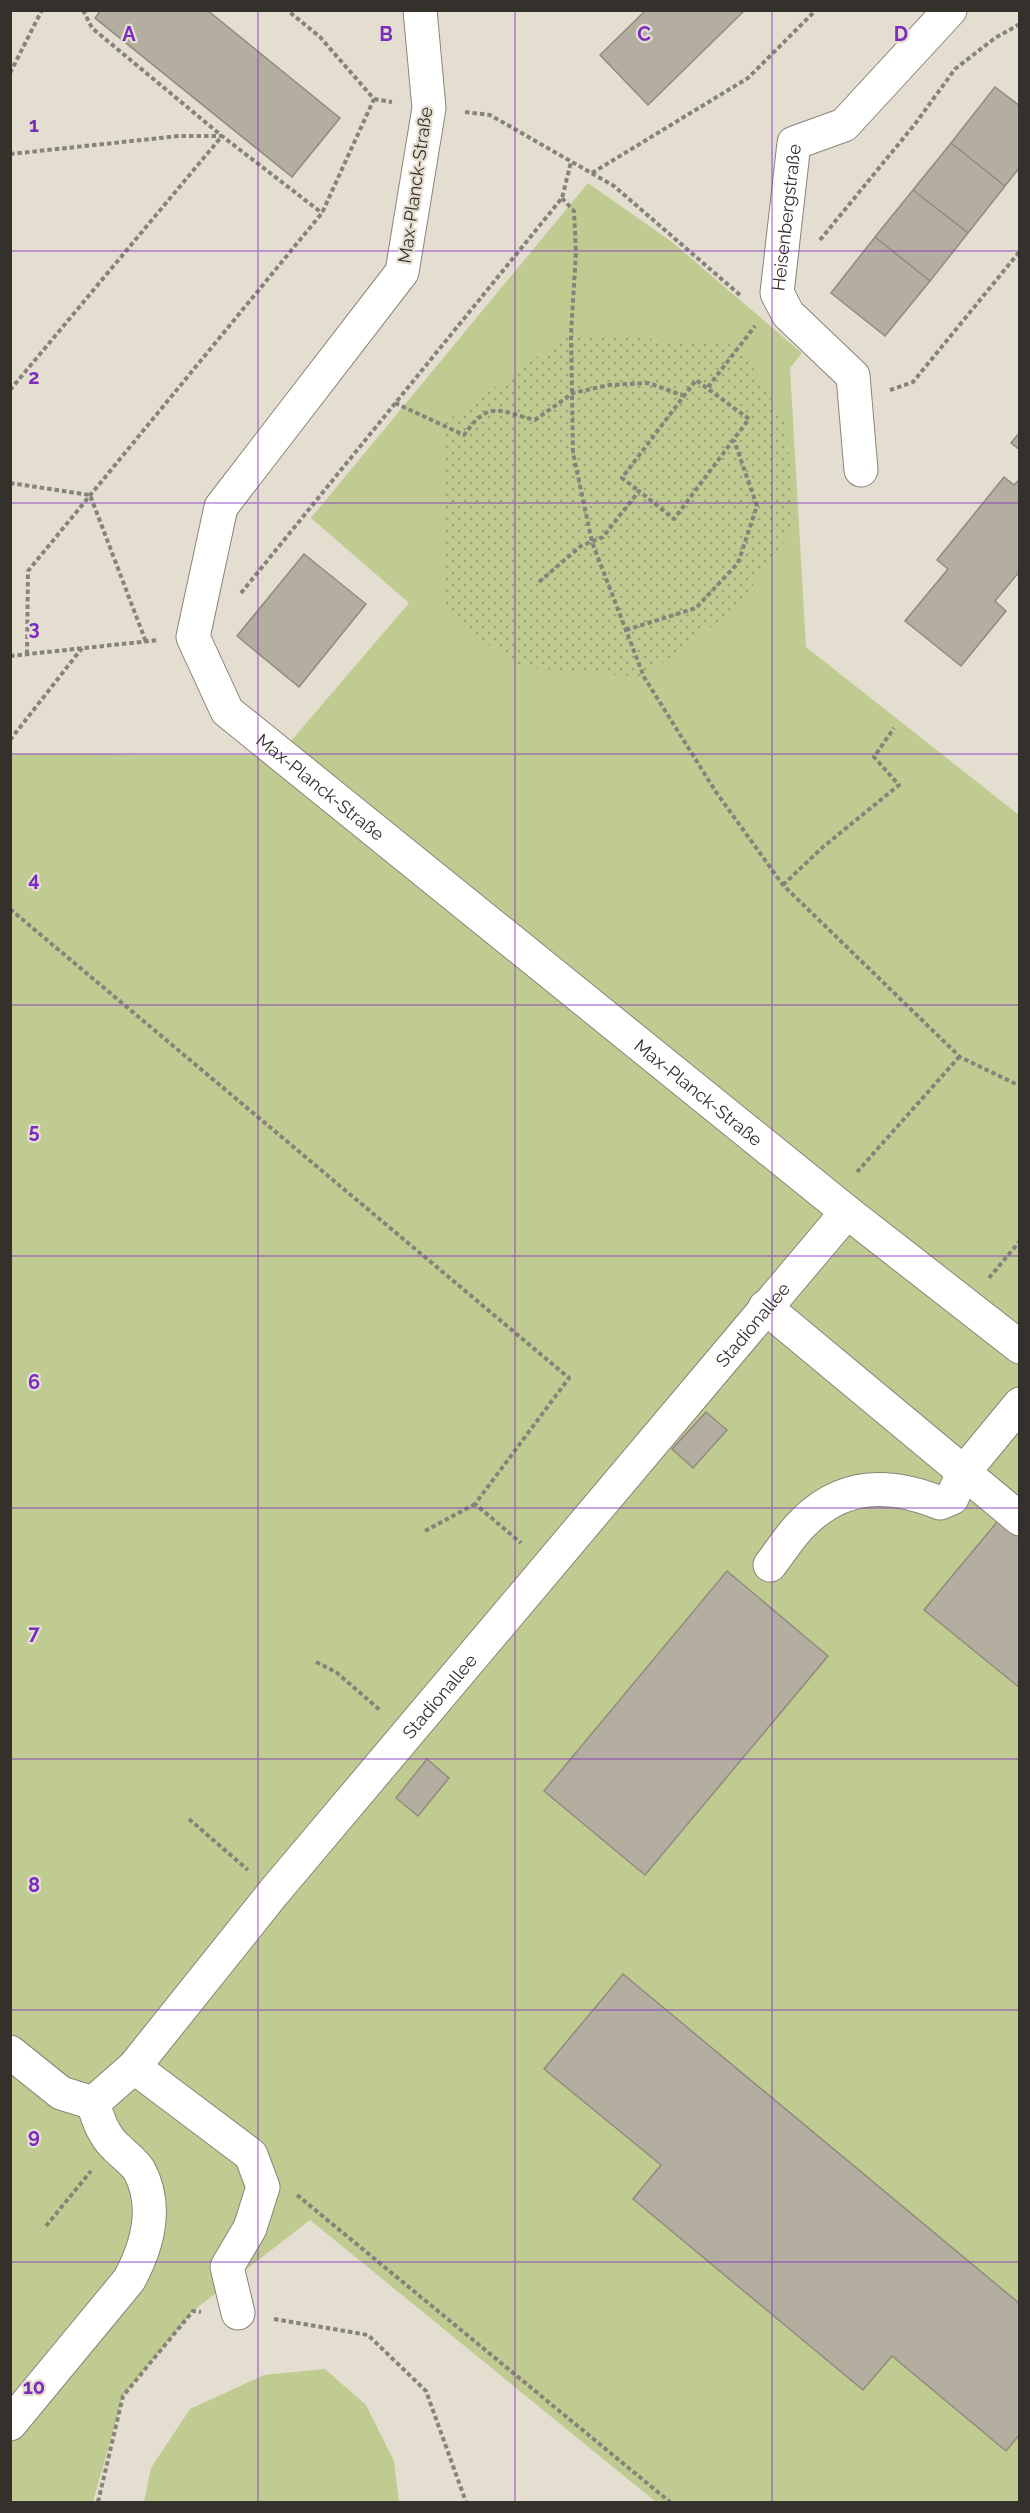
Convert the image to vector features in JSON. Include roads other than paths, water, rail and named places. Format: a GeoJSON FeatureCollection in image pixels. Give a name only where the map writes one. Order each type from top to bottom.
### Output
{"type":"FeatureCollection","features":[{"type":"Feature","properties":{"kind":"street","name":"Max-Planck-Straße"},"geometry":{"type":"LineString","coordinates":[[420,10],[429,108],[402,272],[221,507],[193,637],[227,711],[847,1212],[1020,1347]]}},
{"type":"Feature","properties":{"kind":"street","name":"Heisenbergstraße"},"geometry":{"type":"LineString","coordinates":[[861,470],[853,376],[776,314],[794,143],[844,125],[950,10]]}},
{"type":"Feature","properties":{"kind":"street","name":"Stadionallee"},"geometry":{"type":"LineString","coordinates":[[93,2103],[134,2067],[274,1892],[847,1212]]}},
{"type":"Feature","properties":{"kind":"street"},"geometry":{"type":"LineString","coordinates":[[765,1307],[1020,1519]]}},
{"type":"Feature","properties":{"kind":"street"},"geometry":{"type":"LineString","coordinates":[[770,1565],[804,1521],[832,1502],[858,1490],[883,1488],[921,1495],[940,1503],[952,1498],[963,1473],[1020,1404]]}},
{"type":"Feature","properties":{"kind":"street"},"geometry":{"type":"LineString","coordinates":[[10,2052],[61,2093],[93,2103],[100,2126],[113,2145],[138,2169],[147,2195],[150,2227],[142,2255],[129,2280],[10,2424]]}},
{"type":"Feature","properties":{"kind":"street"},"geometry":{"type":"LineString","coordinates":[[134,2067],[251,2155],[263,2187],[250,2228],[227,2267],[238,2313]]}}]}
